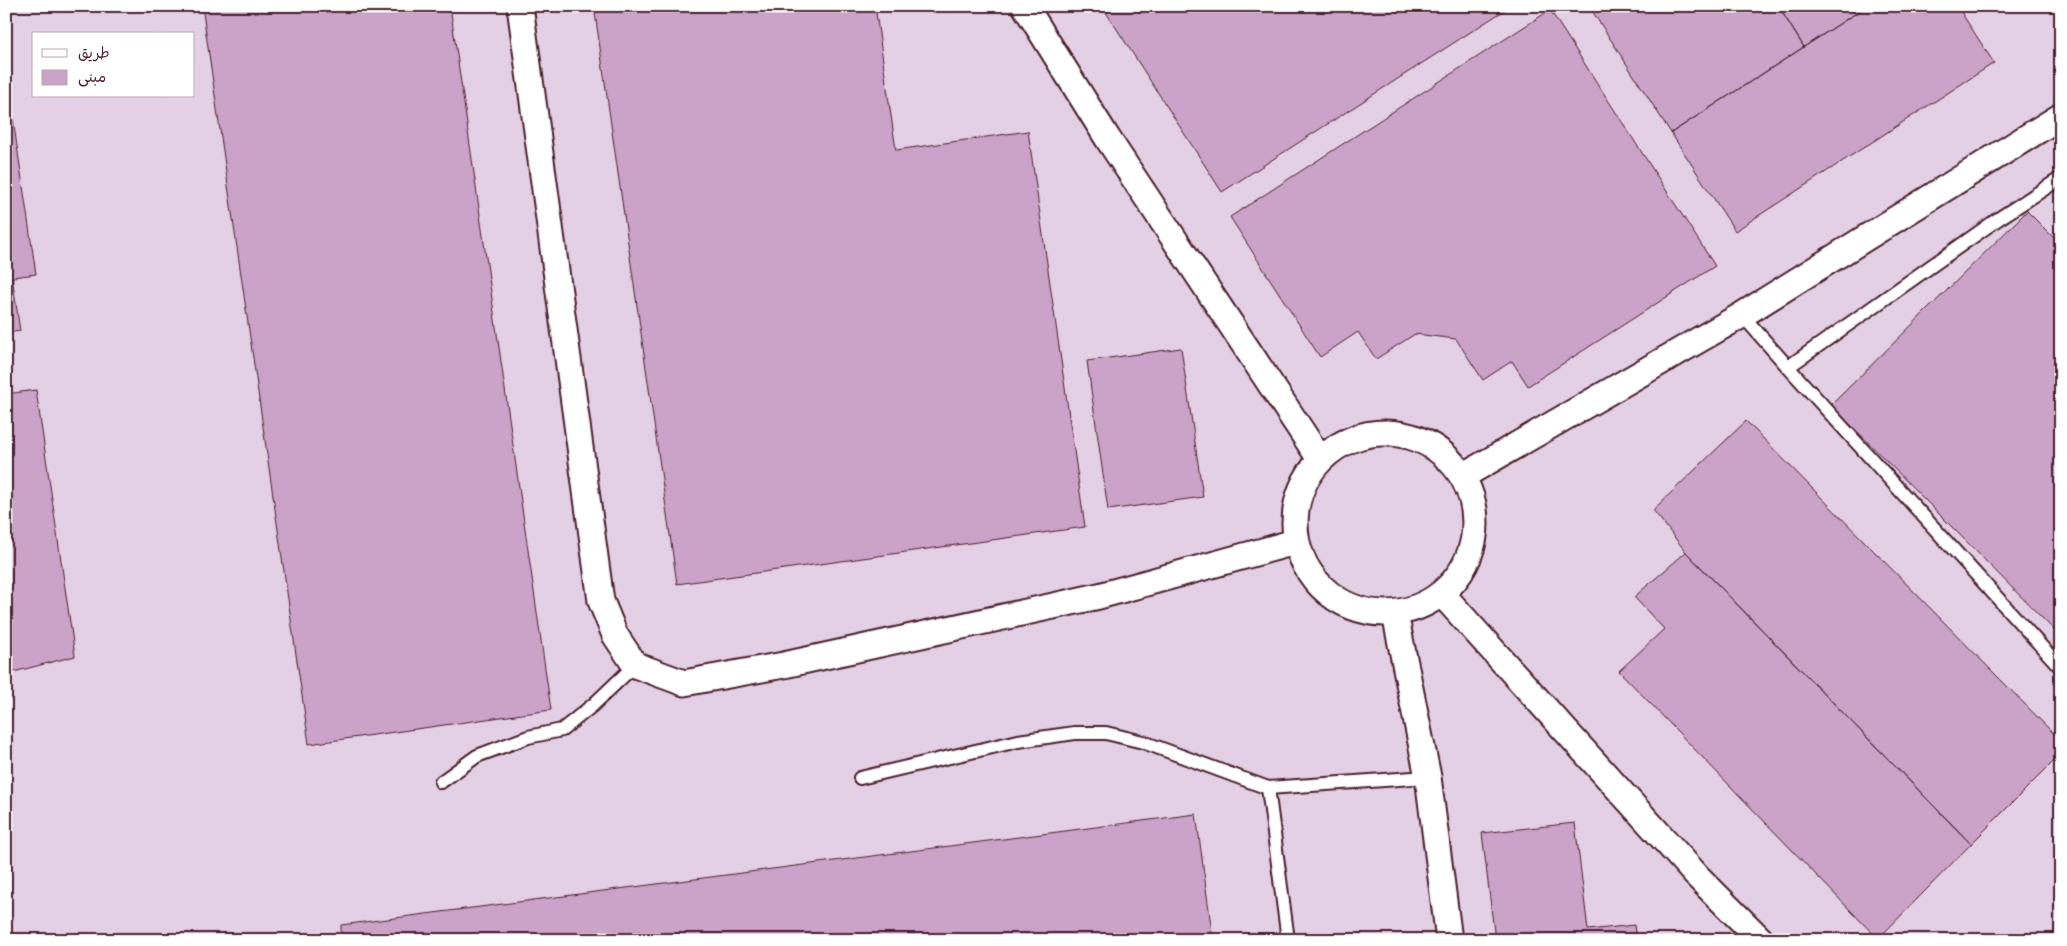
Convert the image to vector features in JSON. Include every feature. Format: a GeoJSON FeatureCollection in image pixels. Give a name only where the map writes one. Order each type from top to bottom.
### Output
{"type":"FeatureCollection","features":[{"type":"Feature","properties":{"kind":"street"},"geometry":{"type":"LineString","coordinates":[[520,6],[601,601],[615,635],[635,665],[684,683],[784,665],[1099,596],[1295,542]]}},
{"type":"Feature","properties":{"kind":"street"},"geometry":{"type":"LineString","coordinates":[[1025,6],[1108,139],[1320,459]]}},
{"type":"Feature","properties":{"kind":"street"},"geometry":{"type":"LineString","coordinates":[[1463,476],[1742,316],[2061,116]]}},
{"type":"Feature","properties":{"kind":"street"},"geometry":{"type":"LineString","coordinates":[[1383,432],[1414,437],[1442,452],[1463,476],[1473,500],[1476,526],[1471,552],[1460,575],[1442,594],[1420,607],[1395,614],[1361,611],[1331,597],[1308,572],[1295,542],[1294,509],[1305,478],[1320,459],[1353,438],[1383,432]]}},
{"type":"Feature","properties":{"kind":"street"},"geometry":{"type":"LineString","coordinates":[[1442,594],[1697,876],[1761,940]]}},
{"type":"Feature","properties":{"kind":"street"},"geometry":{"type":"LineString","coordinates":[[1395,614],[1428,776],[1449,940]]}},
{"type":"Feature","properties":{"kind":"lane"},"geometry":{"type":"LineString","coordinates":[[1788,367],[1941,259],[2061,178]]}},
{"type":"Feature","properties":{"kind":"lane"},"geometry":{"type":"LineString","coordinates":[[1742,316],[2061,668]]}},
{"type":"Feature","properties":{"kind":"lane"},"geometry":{"type":"LineString","coordinates":[[441,782],[477,756],[528,738],[562,730],[594,706],[635,665]]}},
{"type":"Feature","properties":{"kind":"lane"},"geometry":{"type":"LineString","coordinates":[[860,778],[1018,741],[1075,732],[1106,734],[1143,742],[1268,788],[1428,776]]}},
{"type":"Feature","properties":{"kind":"lane"},"geometry":{"type":"LineString","coordinates":[[1268,788],[1288,940]]}},
{"type":"Feature","properties":{"kind":"shaded area"},"geometry":{"type":"Polygon","coordinates":[[[6,6],[2061,6],[2061,940],[6,940],[6,6]]]}},
{"type":"Feature","properties":{"kind":"building"},"geometry":{"type":"Polygon","coordinates":[[[202,6],[450,6],[551,710],[309,744],[202,6]]]}},
{"type":"Feature","properties":{"kind":"building"},"geometry":{"type":"Polygon","coordinates":[[[594,6],[875,6],[896,150],[1028,131],[1085,527],[677,584],[594,6]]]}},
{"type":"Feature","properties":{"kind":"building"},"geometry":{"type":"Polygon","coordinates":[[[1102,6],[1511,6],[1222,192],[1102,6]]]}},
{"type":"Feature","properties":{"kind":"building"},"geometry":{"type":"Polygon","coordinates":[[[1589,6],[1778,6],[1804,47],[1671,133],[1589,6]]]}},
{"type":"Feature","properties":{"kind":"building"},"geometry":{"type":"Polygon","coordinates":[[[1778,6],[1867,6],[1804,47],[1778,6]]]}},
{"type":"Feature","properties":{"kind":"building"},"geometry":{"type":"Polygon","coordinates":[[[1867,6],[1957,6],[1994,63],[1735,231],[1671,133],[1867,6]]]}},
{"type":"Feature","properties":{"kind":"building"},"geometry":{"type":"Polygon","coordinates":[[[1550,10],[1715,266],[1528,386],[1512,361],[1483,380],[1456,339],[1415,334],[1376,359],[1358,332],[1320,357],[1230,217],[1550,10]]]}},
{"type":"Feature","properties":{"kind":"building"},"geometry":{"type":"Polygon","coordinates":[[[6,72],[36,274],[6,278],[6,72]]]}},
{"type":"Feature","properties":{"kind":"building"},"geometry":{"type":"Polygon","coordinates":[[[2027,211],[2061,245],[2061,637],[1831,405],[2027,211]]]}},
{"type":"Feature","properties":{"kind":"building"},"geometry":{"type":"Polygon","coordinates":[[[12,277],[20,331],[6,333],[6,278],[12,277]]]}},
{"type":"Feature","properties":{"kind":"building"},"geometry":{"type":"Polygon","coordinates":[[[1181,348],[1203,497],[1108,510],[1087,361],[1181,348]]]}},
{"type":"Feature","properties":{"kind":"building"},"geometry":{"type":"Polygon","coordinates":[[[36,390],[75,656],[6,674],[6,394],[36,390]]]}},
{"type":"Feature","properties":{"kind":"building"},"geometry":{"type":"Polygon","coordinates":[[[1746,421],[2061,741],[2061,754],[1971,844],[1686,552],[1653,510],[1746,421]]]}},
{"type":"Feature","properties":{"kind":"building"},"geometry":{"type":"Polygon","coordinates":[[[1686,552],[1971,844],[1878,939],[1619,671],[1664,629],[1634,597],[1686,552]]]}},
{"type":"Feature","properties":{"kind":"building"},"geometry":{"type":"Polygon","coordinates":[[[1196,814],[1213,940],[341,940],[341,925],[1196,814]]]}},
{"type":"Feature","properties":{"kind":"building"},"geometry":{"type":"Polygon","coordinates":[[[1575,823],[1588,930],[1634,925],[1636,940],[1495,940],[1482,833],[1575,823]]]}}]}
